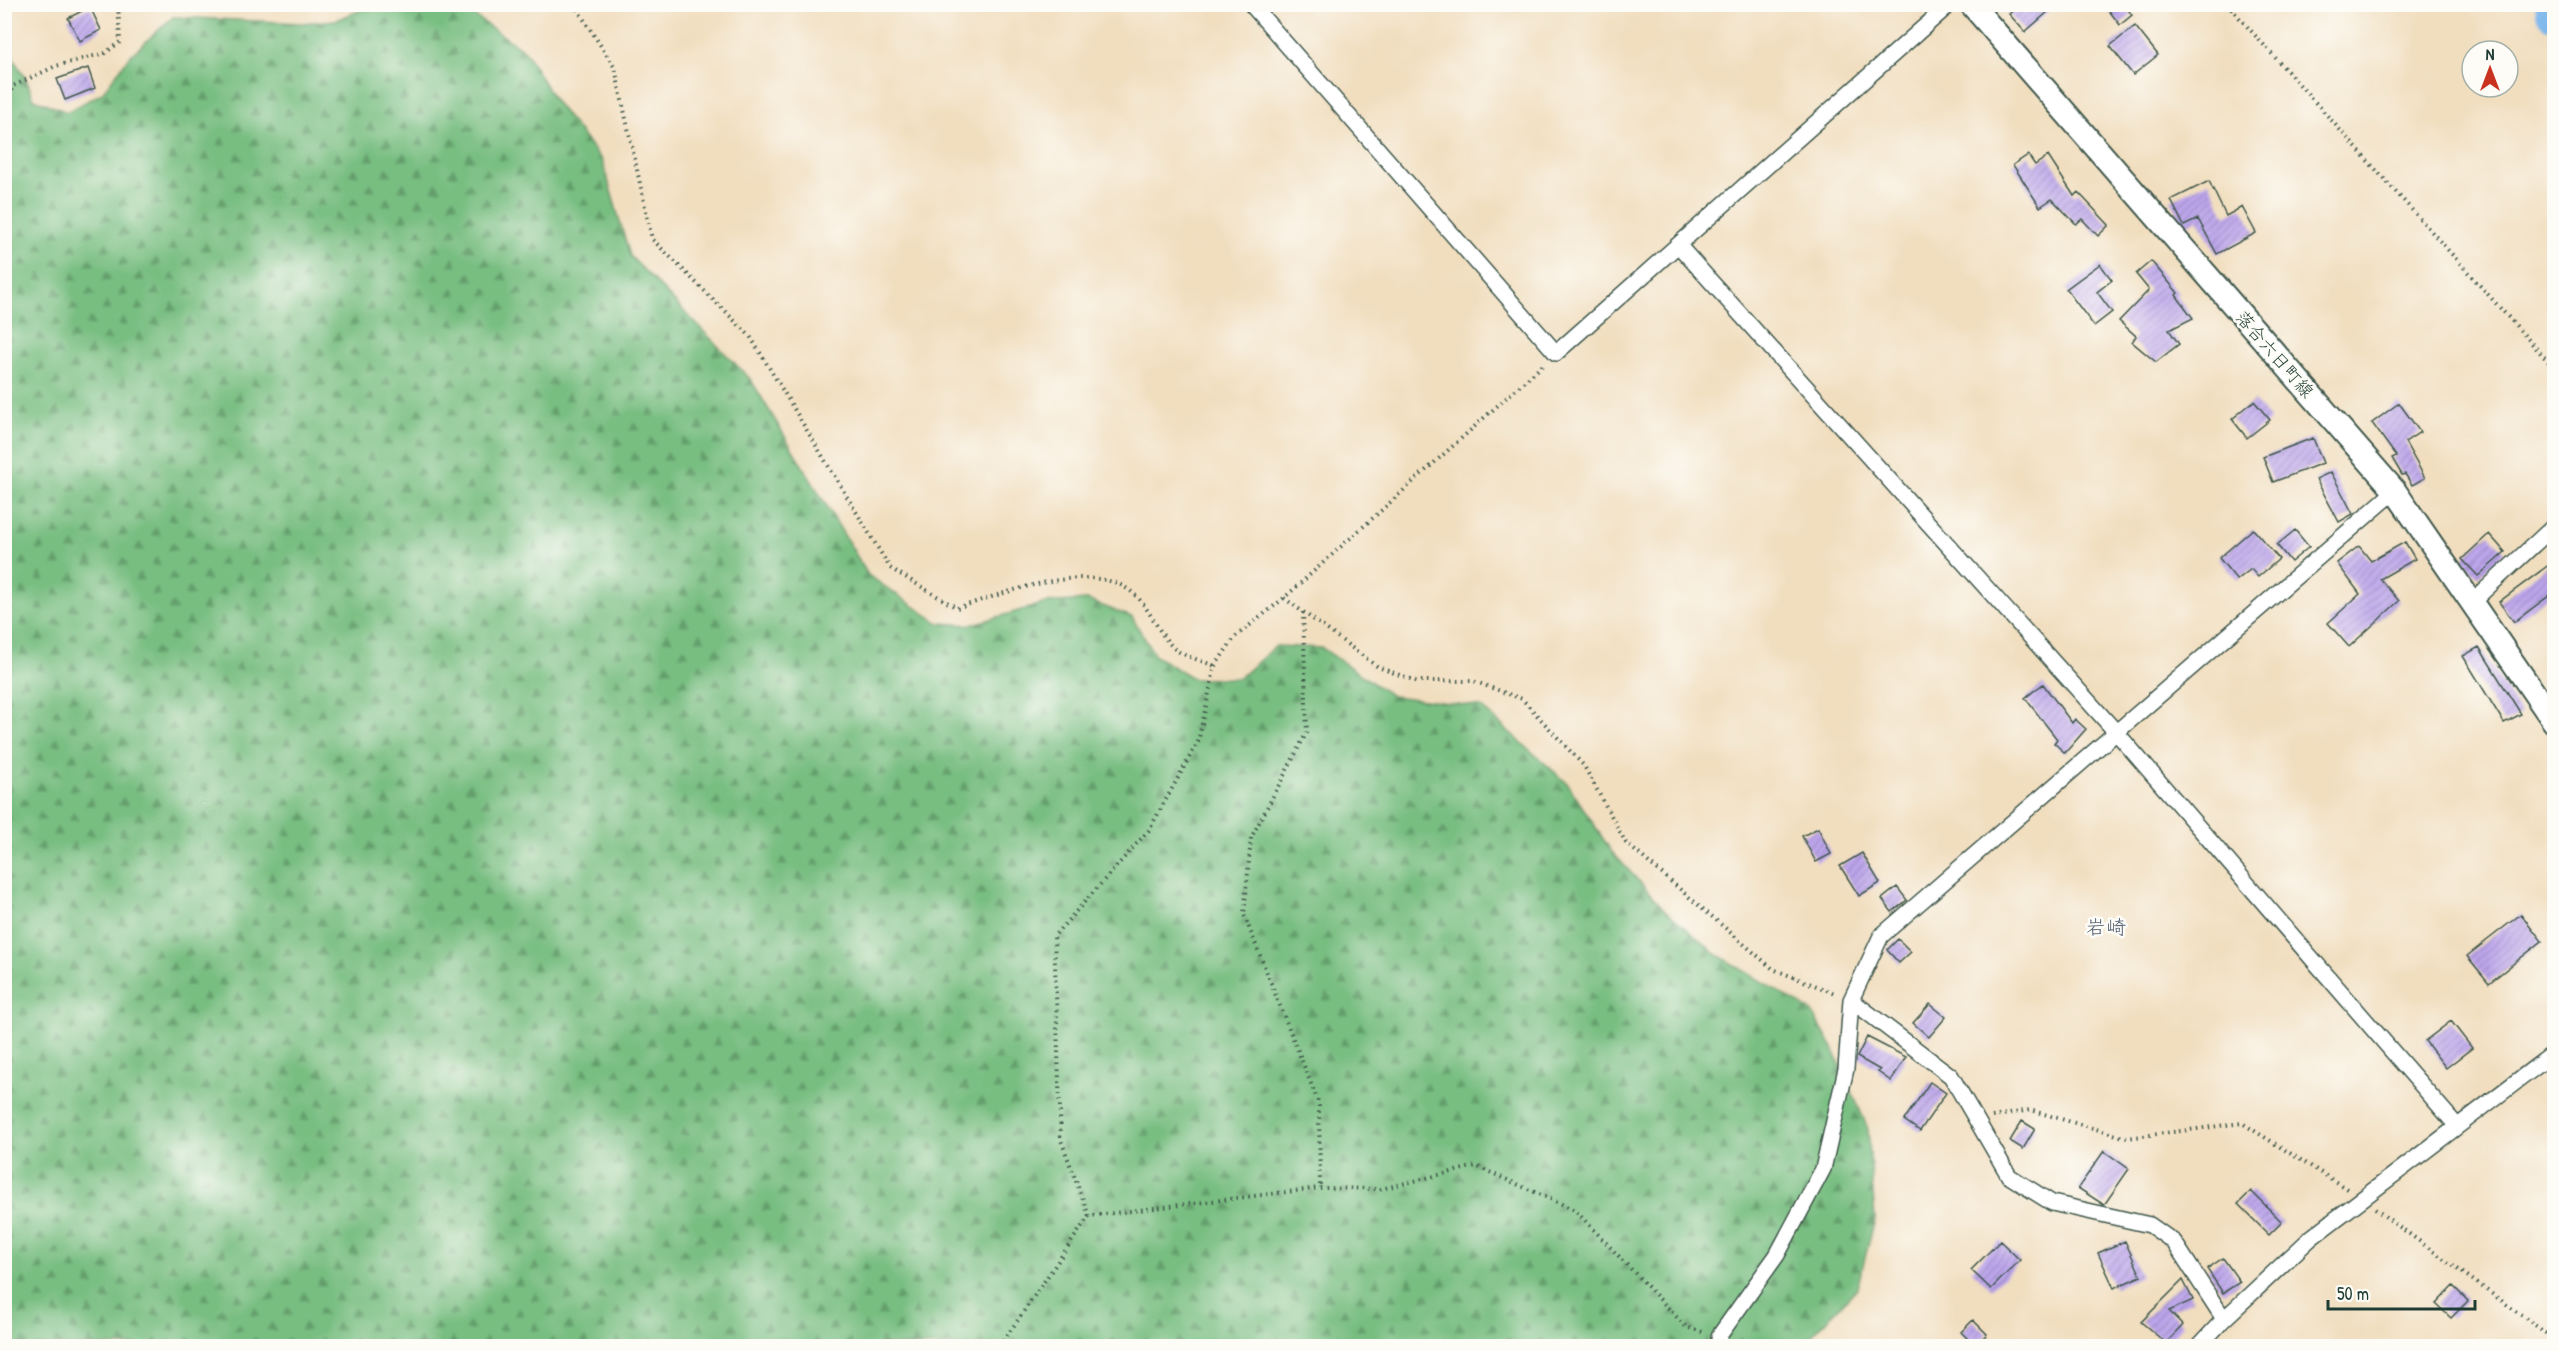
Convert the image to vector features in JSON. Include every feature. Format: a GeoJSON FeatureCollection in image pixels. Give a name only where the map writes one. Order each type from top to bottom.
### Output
{"type":"FeatureCollection","features":[{"type":"Feature","properties":{"kind":"main road","name":"落合六日町線"},"geometry":{"type":"LineString","coordinates":[[1971,4],[2395,491],[2473,601],[2554,722]]}},
{"type":"Feature","properties":{"kind":"street"},"geometry":{"type":"LineString","coordinates":[[1251,4],[1556,353],[1950,4]]}},
{"type":"Feature","properties":{"kind":"street"},"geometry":{"type":"LineString","coordinates":[[1679,246],[2116,732],[2456,1125]]}},
{"type":"Feature","properties":{"kind":"street"},"geometry":{"type":"LineString","coordinates":[[1719,1341],[1777,1255],[1823,1168],[1846,1069],[1851,1000],[1881,936],[2395,491]]}},
{"type":"Feature","properties":{"kind":"street"},"geometry":{"type":"LineString","coordinates":[[2473,601],[2554,526]]}},
{"type":"Feature","properties":{"kind":"street"},"geometry":{"type":"LineString","coordinates":[[1851,1000],[1952,1076],[2009,1176],[2052,1203],[2150,1225],[2174,1242],[2223,1319]]}},
{"type":"Feature","properties":{"kind":"street"},"geometry":{"type":"LineString","coordinates":[[2199,1347],[2223,1319],[2312,1237],[2456,1125],[2554,1053]]}},
{"type":"Feature","properties":{"kind":"path"},"geometry":{"type":"LineString","coordinates":[[4,107],[13,86],[56,66],[105,53],[120,42],[118,4]]}},
{"type":"Feature","properties":{"kind":"path"},"geometry":{"type":"LineString","coordinates":[[574,4],[615,68],[652,239],[750,336],[890,568],[957,608],[1020,589],[1071,579],[1102,578],[1134,593],[1176,650],[1215,666]]}},
{"type":"Feature","properties":{"kind":"path"},"geometry":{"type":"LineString","coordinates":[[2227,4],[2554,368]]}},
{"type":"Feature","properties":{"kind":"path"},"geometry":{"type":"LineString","coordinates":[[1089,1216],[1061,1140],[1054,936],[1149,830],[1198,742],[1215,666],[1235,637],[1284,598],[1556,353]]}},
{"type":"Feature","properties":{"kind":"path"},"geometry":{"type":"LineString","coordinates":[[1284,598],[1378,667],[1416,681],[1473,681],[1522,699],[1584,766],[1626,843],[1773,969],[1851,1000]]}},
{"type":"Feature","properties":{"kind":"path"},"geometry":{"type":"LineString","coordinates":[[1303,612],[1307,732],[1251,838],[1244,915],[1319,1104],[1320,1188]]}},
{"type":"Feature","properties":{"kind":"path"},"geometry":{"type":"LineString","coordinates":[[1976,1119],[2030,1110],[2127,1138],[2242,1123],[2362,1199],[2554,1339]]}},
{"type":"Feature","properties":{"kind":"path"},"geometry":{"type":"LineString","coordinates":[[1000,1347],[1089,1216],[1320,1188],[1381,1189],[1476,1166],[1575,1210],[1686,1327],[1719,1341]]}},
{"type":"Feature","properties":{"kind":"green space"},"geometry":{"type":"Polygon","coordinates":[[[375,4],[425,5],[470,13],[525,51],[554,100],[602,160],[630,256],[751,380],[868,575],[939,623],[970,625],[1046,603],[1087,600],[1132,617],[1155,656],[1194,679],[1239,678],[1276,646],[1322,648],[1392,696],[1481,707],[1567,783],[1611,851],[1666,911],[1716,954],[1811,1011],[1833,1048],[1868,1129],[1875,1219],[1857,1288],[1802,1346],[5,1346],[4,44],[25,77],[34,99],[67,112],[102,93],[130,56],[173,17],[301,23],[337,20],[375,4]]]}},
{"type":"Feature","properties":{"kind":"building"},"geometry":{"type":"Polygon","coordinates":[[[2020,4],[2057,4],[2025,32],[2009,14],[2020,4]]]}},
{"type":"Feature","properties":{"kind":"building"},"geometry":{"type":"Polygon","coordinates":[[[2104,4],[2124,4],[2132,15],[2120,25],[2104,4]]]}},
{"type":"Feature","properties":{"kind":"building"},"geometry":{"type":"Polygon","coordinates":[[[90,7],[101,30],[80,41],[68,18],[90,7]]]}},
{"type":"Feature","properties":{"kind":"building"},"geometry":{"type":"Polygon","coordinates":[[[2135,26],[2158,55],[2133,75],[2110,46],[2135,26]]]}},
{"type":"Feature","properties":{"kind":"building"},"geometry":{"type":"Polygon","coordinates":[[[88,68],[95,88],[65,100],[57,79],[88,68]]]}},
{"type":"Feature","properties":{"kind":"building"},"geometry":{"type":"Polygon","coordinates":[[[2028,155],[2035,165],[2048,156],[2074,196],[2078,192],[2109,225],[2098,236],[2082,219],[2076,224],[2052,199],[2040,207],[2013,165],[2028,155]]]}},
{"type":"Feature","properties":{"kind":"building"},"geometry":{"type":"Polygon","coordinates":[[[2209,181],[2226,216],[2242,207],[2256,233],[2217,254],[2198,219],[2184,226],[2171,200],[2209,181]]]}},
{"type":"Feature","properties":{"kind":"building"},"geometry":{"type":"Polygon","coordinates":[[[2151,261],[2178,293],[2176,295],[2193,318],[2169,330],[2179,344],[2156,362],[2132,342],[2136,336],[2119,321],[2149,290],[2136,274],[2151,261]]]}},
{"type":"Feature","properties":{"kind":"building"},"geometry":{"type":"Polygon","coordinates":[[[2100,264],[2112,280],[2097,292],[2112,312],[2094,326],[2066,289],[2100,264]]]}},
{"type":"Feature","properties":{"kind":"building"},"geometry":{"type":"Polygon","coordinates":[[[2254,401],[2270,420],[2247,438],[2232,419],[2254,401]]]}},
{"type":"Feature","properties":{"kind":"building"},"geometry":{"type":"Polygon","coordinates":[[[2399,403],[2420,432],[2405,442],[2425,478],[2412,485],[2405,474],[2402,475],[2392,458],[2396,456],[2372,423],[2399,403]]]}},
{"type":"Feature","properties":{"kind":"building"},"geometry":{"type":"Polygon","coordinates":[[[2313,438],[2323,463],[2273,482],[2263,457],[2313,438]]]}},
{"type":"Feature","properties":{"kind":"building"},"geometry":{"type":"Polygon","coordinates":[[[2331,472],[2353,514],[2339,522],[2316,479],[2331,472]]]}},
{"type":"Feature","properties":{"kind":"building"},"geometry":{"type":"Polygon","coordinates":[[[2253,529],[2279,559],[2258,577],[2251,569],[2237,580],[2219,558],[2253,529]]]}},
{"type":"Feature","properties":{"kind":"building"},"geometry":{"type":"Polygon","coordinates":[[[2295,530],[2309,547],[2291,562],[2277,545],[2295,530]]]}},
{"type":"Feature","properties":{"kind":"building"},"geometry":{"type":"Polygon","coordinates":[[[2489,534],[2505,552],[2478,576],[2462,559],[2489,534]]]}},
{"type":"Feature","properties":{"kind":"building"},"geometry":{"type":"Polygon","coordinates":[[[2405,542],[2415,559],[2380,579],[2399,601],[2349,647],[2328,623],[2360,594],[2337,563],[2359,546],[2371,561],[2405,542]]]}},
{"type":"Feature","properties":{"kind":"building"},"geometry":{"type":"Polygon","coordinates":[[[2554,561],[2554,592],[2514,622],[2499,602],[2554,561]]]}},
{"type":"Feature","properties":{"kind":"building"},"geometry":{"type":"Polygon","coordinates":[[[2479,647],[2521,714],[2504,723],[2463,656],[2479,647]]]}},
{"type":"Feature","properties":{"kind":"building"},"geometry":{"type":"Polygon","coordinates":[[[2043,684],[2072,723],[2075,719],[2086,729],[2065,753],[2054,743],[2057,739],[2025,698],[2043,684]]]}},
{"type":"Feature","properties":{"kind":"building"},"geometry":{"type":"Polygon","coordinates":[[[1818,828],[1831,854],[1816,862],[1802,836],[1818,828]]]}},
{"type":"Feature","properties":{"kind":"building"},"geometry":{"type":"Polygon","coordinates":[[[1862,853],[1880,883],[1859,896],[1840,866],[1862,853]]]}},
{"type":"Feature","properties":{"kind":"building"},"geometry":{"type":"Polygon","coordinates":[[[1897,887],[1907,900],[1892,912],[1882,899],[1897,887]]]}},
{"type":"Feature","properties":{"kind":"building"},"geometry":{"type":"Polygon","coordinates":[[[2521,914],[2542,941],[2489,983],[2467,956],[2521,914]]]}},
{"type":"Feature","properties":{"kind":"building"},"geometry":{"type":"Polygon","coordinates":[[[1898,939],[1911,952],[1899,963],[1887,950],[1898,939]]]}},
{"type":"Feature","properties":{"kind":"building"},"geometry":{"type":"Polygon","coordinates":[[[1930,1004],[1946,1017],[1929,1037],[1913,1023],[1930,1004]]]}},
{"type":"Feature","properties":{"kind":"building"},"geometry":{"type":"Polygon","coordinates":[[[2451,1021],[2472,1048],[2446,1068],[2425,1041],[2451,1021]]]}},
{"type":"Feature","properties":{"kind":"building"},"geometry":{"type":"Polygon","coordinates":[[[1867,1037],[1906,1057],[1891,1081],[1878,1072],[1880,1070],[1857,1057],[1867,1037]]]}},
{"type":"Feature","properties":{"kind":"building"},"geometry":{"type":"Polygon","coordinates":[[[1930,1082],[1946,1093],[1920,1131],[1904,1120],[1930,1082]]]}},
{"type":"Feature","properties":{"kind":"building"},"geometry":{"type":"Polygon","coordinates":[[[2022,1121],[2035,1129],[2023,1149],[2010,1141],[2022,1121]]]}},
{"type":"Feature","properties":{"kind":"building"},"geometry":{"type":"Polygon","coordinates":[[[2104,1151],[2129,1169],[2104,1205],[2078,1188],[2104,1151]]]}},
{"type":"Feature","properties":{"kind":"building"},"geometry":{"type":"Polygon","coordinates":[[[2251,1191],[2282,1222],[2269,1235],[2238,1204],[2251,1191]]]}},
{"type":"Feature","properties":{"kind":"building"},"geometry":{"type":"Polygon","coordinates":[[[2000,1241],[2020,1260],[1991,1289],[1971,1270],[2000,1241]]]}},
{"type":"Feature","properties":{"kind":"building"},"geometry":{"type":"Polygon","coordinates":[[[2125,1241],[2141,1276],[2114,1288],[2098,1253],[2125,1241]]]}},
{"type":"Feature","properties":{"kind":"building"},"geometry":{"type":"Polygon","coordinates":[[[2223,1258],[2240,1282],[2223,1293],[2207,1269],[2223,1258]]]}},
{"type":"Feature","properties":{"kind":"building"},"geometry":{"type":"Polygon","coordinates":[[[2183,1280],[2193,1300],[2169,1311],[2183,1325],[2166,1343],[2141,1322],[2183,1280]]]}},
{"type":"Feature","properties":{"kind":"building"},"geometry":{"type":"Polygon","coordinates":[[[2453,1286],[2468,1301],[2451,1318],[2436,1304],[2453,1286]]]}},
{"type":"Feature","properties":{"kind":"building"},"geometry":{"type":"Polygon","coordinates":[[[1973,1320],[1987,1334],[1975,1346],[1961,1332],[1973,1320]]]}},
{"type":"Feature","properties":{"kind":"waterway"},"geometry":{"type":"LineString","coordinates":[[2553,4],[2554,12]]}},
{"type":"Feature","properties":{"kind":"district","name":"岩崎"},"geometry":{"type":"Point","coordinates":[2106,926]}}]}
